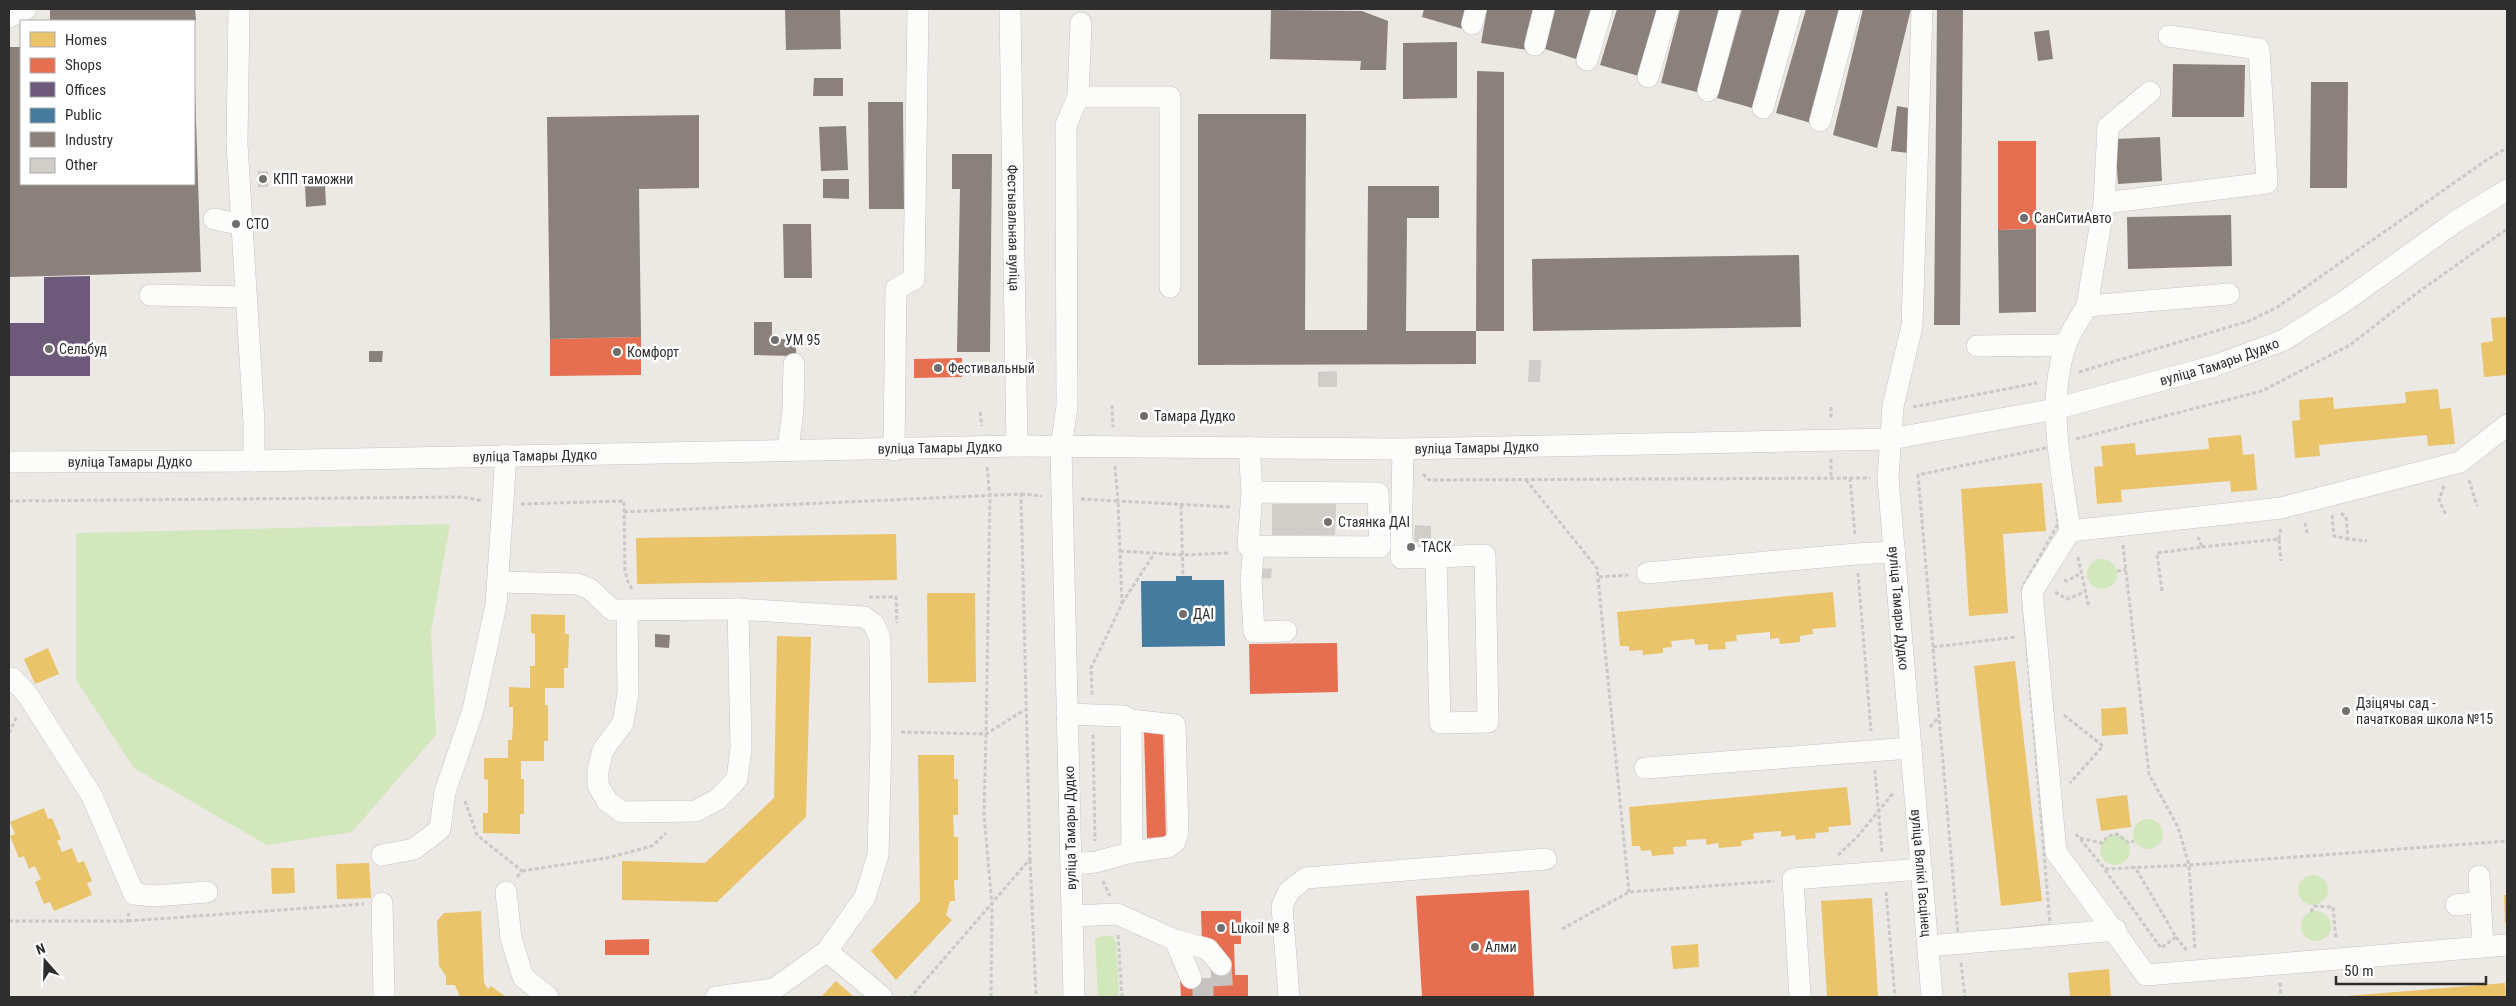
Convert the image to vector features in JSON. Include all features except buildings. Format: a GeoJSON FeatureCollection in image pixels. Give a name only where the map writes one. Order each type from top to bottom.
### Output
{"type":"FeatureCollection","features":[{"type":"Feature","properties":{"kind":"street"},"geometry":{"type":"LineString","coordinates":[[9,17],[26,9]]}},
{"type":"Feature","properties":{"kind":"street"},"geometry":{"type":"LineString","coordinates":[[239,9],[237,144],[243,225],[254,461]]}},
{"type":"Feature","properties":{"kind":"street"},"geometry":{"type":"LineString","coordinates":[[894,450],[896,289],[914,279],[918,9]]}},
{"type":"Feature","properties":{"kind":"street","name":"Фестывальная вуліца"},"geometry":{"type":"LineString","coordinates":[[1010,9],[1017,446]]}},
{"type":"Feature","properties":{"kind":"street"},"geometry":{"type":"LineString","coordinates":[[1535,45],[1544,9]]}},
{"type":"Feature","properties":{"kind":"street"},"geometry":{"type":"LineString","coordinates":[[1586,60],[1602,9]]}},
{"type":"Feature","properties":{"kind":"street"},"geometry":{"type":"LineString","coordinates":[[1648,77],[1668,9]]}},
{"type":"Feature","properties":{"kind":"street"},"geometry":{"type":"LineString","coordinates":[[1708,92],[1730,9]]}},
{"type":"Feature","properties":{"kind":"street"},"geometry":{"type":"LineString","coordinates":[[1764,108],[1791,9]]}},
{"type":"Feature","properties":{"kind":"street"},"geometry":{"type":"LineString","coordinates":[[1820,121],[1850,9]]}},
{"type":"Feature","properties":{"kind":"street"},"geometry":{"type":"LineString","coordinates":[[1891,439],[1892,406],[1912,326],[1922,9]]}},
{"type":"Feature","properties":{"kind":"street"},"geometry":{"type":"LineString","coordinates":[[1061,448],[1068,406],[1066,125],[1078,98],[1081,23]]}},
{"type":"Feature","properties":{"kind":"street"},"geometry":{"type":"LineString","coordinates":[[2104,203],[2267,182],[2259,49],[2169,36]]}},
{"type":"Feature","properties":{"kind":"street"},"geometry":{"type":"LineString","coordinates":[[2150,92],[2108,127],[2104,203],[2087,306],[2065,345],[2058,379],[2055,409],[2070,531],[2032,592],[2037,699],[2048,834],[2056,852],[2116,930],[2146,975],[2507,945]]}},
{"type":"Feature","properties":{"kind":"street"},"geometry":{"type":"LineString","coordinates":[[1078,98],[1170,97],[1170,288]]}},
{"type":"Feature","properties":{"kind":"street","name":"вуліца Тамары Дудко"},"geometry":{"type":"LineString","coordinates":[[9,462],[254,461],[506,455],[894,450],[1017,446],[1061,448],[1249,447],[1403,460],[1891,439],[2055,409],[2214,366],[2284,340],[2345,301],[2455,222],[2507,190]]}},
{"type":"Feature","properties":{"kind":"street"},"geometry":{"type":"LineString","coordinates":[[214,219],[243,225]]}},
{"type":"Feature","properties":{"kind":"street"},"geometry":{"type":"LineString","coordinates":[[2087,306],[2229,294]]}},
{"type":"Feature","properties":{"kind":"street"},"geometry":{"type":"LineString","coordinates":[[150,295],[246,297]]}},
{"type":"Feature","properties":{"kind":"street"},"geometry":{"type":"LineString","coordinates":[[1977,346],[2065,345]]}},
{"type":"Feature","properties":{"kind":"street"},"geometry":{"type":"LineString","coordinates":[[788,451],[793,409],[794,364]]}},
{"type":"Feature","properties":{"kind":"street"},"geometry":{"type":"LineString","coordinates":[[2070,531],[2281,508],[2460,462],[2507,425]]}},
{"type":"Feature","properties":{"kind":"street","name":"вуліца Тамары Дудко"},"geometry":{"type":"LineString","coordinates":[[1891,439],[1888,478],[1912,758]]}},
{"type":"Feature","properties":{"kind":"street"},"geometry":{"type":"LineString","coordinates":[[1249,447],[1251,579],[1254,632],[1286,631]]}},
{"type":"Feature","properties":{"kind":"street","name":"вуліца Тамары Дудко"},"geometry":{"type":"LineString","coordinates":[[1061,448],[1074,997]]}},
{"type":"Feature","properties":{"kind":"street"},"geometry":{"type":"LineString","coordinates":[[382,855],[414,849],[440,829],[444,792],[473,710],[487,651],[498,582],[506,455]]}},
{"type":"Feature","properties":{"kind":"street"},"geometry":{"type":"LineString","coordinates":[[1403,460],[1402,558],[1436,556],[1485,555],[1488,722],[1440,723],[1436,556]]}},
{"type":"Feature","properties":{"kind":"street"},"geometry":{"type":"LineString","coordinates":[[1251,500],[1378,493],[1380,547],[1251,546]]}},
{"type":"Feature","properties":{"kind":"street"},"geometry":{"type":"LineString","coordinates":[[1647,573],[1895,552]]}},
{"type":"Feature","properties":{"kind":"street"},"geometry":{"type":"LineString","coordinates":[[498,582],[577,584],[590,590],[612,610],[738,609],[864,617],[874,624],[880,638],[881,738],[878,855],[865,897],[827,951],[774,989],[716,997]]}},
{"type":"Feature","properties":{"kind":"street"},"geometry":{"type":"LineString","coordinates":[[627,610],[628,693],[623,723],[603,750],[598,770],[598,785],[608,801],[622,812],[696,810],[718,799],[737,780],[741,748],[738,609]]}},
{"type":"Feature","properties":{"kind":"street"},"geometry":{"type":"LineString","coordinates":[[9,678],[12,678],[27,694],[92,796],[134,894],[154,896],[207,892]]}},
{"type":"Feature","properties":{"kind":"street"},"geometry":{"type":"LineString","coordinates":[[1067,714],[1124,716],[1131,720],[1175,725],[1178,833],[1175,842],[1168,847],[1132,852],[1096,862],[1071,864]]}},
{"type":"Feature","properties":{"kind":"street"},"geometry":{"type":"LineString","coordinates":[[1131,720],[1132,852]]}},
{"type":"Feature","properties":{"kind":"street"},"geometry":{"type":"LineString","coordinates":[[1645,768],[1912,758]]}},
{"type":"Feature","properties":{"kind":"street","name":"вуліца Вялікі Гасцінец"},"geometry":{"type":"LineString","coordinates":[[1912,758],[1932,997]]}},
{"type":"Feature","properties":{"kind":"street"},"geometry":{"type":"LineString","coordinates":[[1289,997],[1282,906],[1289,891],[1306,878],[1546,859]]}},
{"type":"Feature","properties":{"kind":"street"},"geometry":{"type":"LineString","coordinates":[[1800,997],[1793,879],[1921,869]]}},
{"type":"Feature","properties":{"kind":"street"},"geometry":{"type":"LineString","coordinates":[[2479,876],[2483,946]]}},
{"type":"Feature","properties":{"kind":"street"},"geometry":{"type":"LineString","coordinates":[[506,892],[511,938],[523,977],[548,997]]}},
{"type":"Feature","properties":{"kind":"street"},"geometry":{"type":"LineString","coordinates":[[2456,904],[2481,902]]}},
{"type":"Feature","properties":{"kind":"street"},"geometry":{"type":"LineString","coordinates":[[382,903],[384,997]]}},
{"type":"Feature","properties":{"kind":"street"},"geometry":{"type":"LineString","coordinates":[[1072,916],[1117,914],[1175,940],[1199,947],[1205,974],[1175,940]]}},
{"type":"Feature","properties":{"kind":"street"},"geometry":{"type":"LineString","coordinates":[[1928,946],[1958,940],[2116,930]]}},
{"type":"Feature","properties":{"kind":"street"},"geometry":{"type":"LineString","coordinates":[[827,951],[882,997]]}},
{"type":"Feature","properties":{"kind":"path"},"geometry":{"type":"LineString","coordinates":[[1403,460],[1420,471],[1429,480],[1888,478],[1918,474],[2051,447],[2058,524],[2022,588],[2026,636],[2037,699],[2048,834],[2050,925],[1958,940]]}},
{"type":"Feature","properties":{"kind":"path"},"geometry":{"type":"LineString","coordinates":[[2466,472],[2477,506]]}},
{"type":"Feature","properties":{"kind":"path"},"geometry":{"type":"LineString","coordinates":[[1918,474],[1958,940],[1965,997]]}},
{"type":"Feature","properties":{"kind":"path"},"geometry":{"type":"LineString","coordinates":[[1526,479],[1597,568],[1629,892]]}},
{"type":"Feature","properties":{"kind":"path"},"geometry":{"type":"LineString","coordinates":[[624,512],[1021,494],[1180,504],[1251,500]]}},
{"type":"Feature","properties":{"kind":"path"},"geometry":{"type":"LineString","coordinates":[[1021,494],[1030,859],[1036,997]]}},
{"type":"Feature","properties":{"kind":"path"},"geometry":{"type":"LineString","coordinates":[[990,496],[986,734],[1027,708]]}},
{"type":"Feature","properties":{"kind":"path"},"geometry":{"type":"LineString","coordinates":[[1118,501],[1122,604]]}},
{"type":"Feature","properties":{"kind":"path"},"geometry":{"type":"LineString","coordinates":[[1180,504],[1184,576]]}},
{"type":"Feature","properties":{"kind":"path"},"geometry":{"type":"LineString","coordinates":[[2348,539],[2346,518],[2338,509],[2332,512],[2334,536],[2348,539],[2367,541]]}},
{"type":"Feature","properties":{"kind":"path"},"geometry":{"type":"LineString","coordinates":[[2197,536],[2202,547]]}},
{"type":"Feature","properties":{"kind":"path"},"geometry":{"type":"LineString","coordinates":[[2122,538],[2149,774],[2178,827],[2189,866],[2197,970]]}},
{"type":"Feature","properties":{"kind":"path"},"geometry":{"type":"LineString","coordinates":[[2162,591],[2157,553],[2279,539],[2281,561]]}},
{"type":"Feature","properties":{"kind":"path"},"geometry":{"type":"LineString","coordinates":[[1120,551],[1183,555],[1234,553],[1251,546]]}},
{"type":"Feature","properties":{"kind":"path"},"geometry":{"type":"LineString","coordinates":[[1122,997],[1117,914],[1096,862],[1091,668],[1122,604],[1154,553]]}},
{"type":"Feature","properties":{"kind":"path"},"geometry":{"type":"LineString","coordinates":[[2077,555],[2089,608]]}},
{"type":"Feature","properties":{"kind":"path"},"geometry":{"type":"LineString","coordinates":[[2117,571],[2126,570]]}},
{"type":"Feature","properties":{"kind":"path"},"geometry":{"type":"LineString","coordinates":[[1599,577],[1647,573]]}},
{"type":"Feature","properties":{"kind":"path"},"geometry":{"type":"LineString","coordinates":[[2053,591],[2067,599],[2086,592]]}},
{"type":"Feature","properties":{"kind":"path"},"geometry":{"type":"LineString","coordinates":[[1933,646],[2026,636]]}},
{"type":"Feature","properties":{"kind":"path"},"geometry":{"type":"LineString","coordinates":[[2037,699],[2069,718],[2103,746],[2046,809]]}},
{"type":"Feature","properties":{"kind":"path"},"geometry":{"type":"LineString","coordinates":[[1814,878],[1858,836],[1912,758]]}},
{"type":"Feature","properties":{"kind":"path"},"geometry":{"type":"LineString","coordinates":[[465,800],[477,835],[522,871]]}},
{"type":"Feature","properties":{"kind":"path"},"geometry":{"type":"LineString","coordinates":[[506,892],[522,871],[607,858],[652,846],[690,811]]}},
{"type":"Feature","properties":{"kind":"path"},"geometry":{"type":"LineString","coordinates":[[2048,834],[2074,831],[2105,869],[2161,948],[2176,937],[2134,866]]}},
{"type":"Feature","properties":{"kind":"path"},"geometry":{"type":"LineString","coordinates":[[2079,838],[2102,843],[2108,836],[2117,834],[2129,843],[2134,841]]}},
{"type":"Feature","properties":{"kind":"path"},"geometry":{"type":"LineString","coordinates":[[2105,869],[2134,866],[2189,866],[2507,841]]}},
{"type":"Feature","properties":{"kind":"path"},"geometry":{"type":"LineString","coordinates":[[911,997],[1030,859]]}},
{"type":"Feature","properties":{"kind":"path"},"geometry":{"type":"LineString","coordinates":[[1562,929],[1629,892],[1793,879]]}},
{"type":"Feature","properties":{"kind":"path"},"geometry":{"type":"LineString","coordinates":[[128,921],[134,894]]}},
{"type":"Feature","properties":{"kind":"path"},"geometry":{"type":"LineString","coordinates":[[9,921],[128,921],[382,903]]}},
{"type":"Feature","properties":{"kind":"path"},"geometry":{"type":"LineString","coordinates":[[2311,912],[2314,906],[2333,907],[2338,959]]}},
{"type":"Feature","properties":{"kind":"green space"},"geometry":{"type":"Polygon","coordinates":[[[450,524],[431,631],[436,735],[352,832],[267,845],[134,768],[76,680],[76,533],[450,524]]]}},
{"type":"Feature","properties":{"kind":"green space"},"geometry":{"type":"Polygon","coordinates":[[[2102,559],[2113,563],[2117,574],[2113,585],[2102,589],[2091,585],[2087,574],[2091,563],[2102,559]]]}},
{"type":"Feature","properties":{"kind":"green space"},"geometry":{"type":"Polygon","coordinates":[[[2148,819],[2159,823],[2163,834],[2159,845],[2148,849],[2137,845],[2133,834],[2137,823],[2148,819]]]}},
{"type":"Feature","properties":{"kind":"green space"},"geometry":{"type":"Polygon","coordinates":[[[2115,835],[2126,839],[2130,850],[2126,861],[2115,865],[2104,861],[2100,850],[2104,839],[2115,835]]]}},
{"type":"Feature","properties":{"kind":"green space"},"geometry":{"type":"Polygon","coordinates":[[[2313,875],[2324,879],[2328,890],[2324,901],[2313,905],[2302,901],[2298,890],[2302,879],[2313,875]]]}},
{"type":"Feature","properties":{"kind":"green space"},"geometry":{"type":"Polygon","coordinates":[[[2316,911],[2327,915],[2331,926],[2327,937],[2316,941],[2305,937],[2301,926],[2305,915],[2316,911]]]}},
{"type":"Feature","properties":{"kind":"green space"},"geometry":{"type":"Polygon","coordinates":[[[1102,936],[1112,936],[1116,942],[1119,997],[1098,997],[1095,939],[1102,936]]]}},
{"type":"Feature","properties":{"kind":"tunnel"},"geometry":{"type":"LineString","coordinates":[[1221,965],[1223,997]]}},
{"type":"Feature","properties":{"kind":"tunnel"},"geometry":{"type":"LineString","coordinates":[[1203,978],[1203,997]]}},
{"type":"Feature","properties":{"kind":"place","name":"КПП таможни"},"geometry":{"type":"Point","coordinates":[263,179]}},
{"type":"Feature","properties":{"kind":"place","name":"СанСитиАвто"},"geometry":{"type":"Point","coordinates":[2024,218]}},
{"type":"Feature","properties":{"kind":"place","name":"СТО"},"geometry":{"type":"Point","coordinates":[236,224]}},
{"type":"Feature","properties":{"kind":"place","name":"УМ 95"},"geometry":{"type":"Point","coordinates":[775,340]}},
{"type":"Feature","properties":{"kind":"place","name":"Сельбуд"},"geometry":{"type":"Point","coordinates":[49,349]}},
{"type":"Feature","properties":{"kind":"place","name":"Комфорт"},"geometry":{"type":"Point","coordinates":[617,352]}},
{"type":"Feature","properties":{"kind":"place","name":"Фестивальный"},"geometry":{"type":"Point","coordinates":[938,368]}},
{"type":"Feature","properties":{"kind":"place","name":"Тамара Дудко"},"geometry":{"type":"Point","coordinates":[1144,416]}},
{"type":"Feature","properties":{"kind":"place","name":"Стаянка ДАІ"},"geometry":{"type":"Point","coordinates":[1328,522]}},
{"type":"Feature","properties":{"kind":"place","name":"ТАСК"},"geometry":{"type":"Point","coordinates":[1411,547]}},
{"type":"Feature","properties":{"kind":"place","name":"ДАІ"},"geometry":{"type":"Point","coordinates":[1183,614]}},
{"type":"Feature","properties":{"kind":"place","name":"Дзіцячы сад - пачатковая школа №15"},"geometry":{"type":"Point","coordinates":[2346,711]}},
{"type":"Feature","properties":{"kind":"place","name":"Lukoil № 8"},"geometry":{"type":"Point","coordinates":[1221,928]}},
{"type":"Feature","properties":{"kind":"place","name":"Алми"},"geometry":{"type":"Point","coordinates":[1475,947]}}]}
